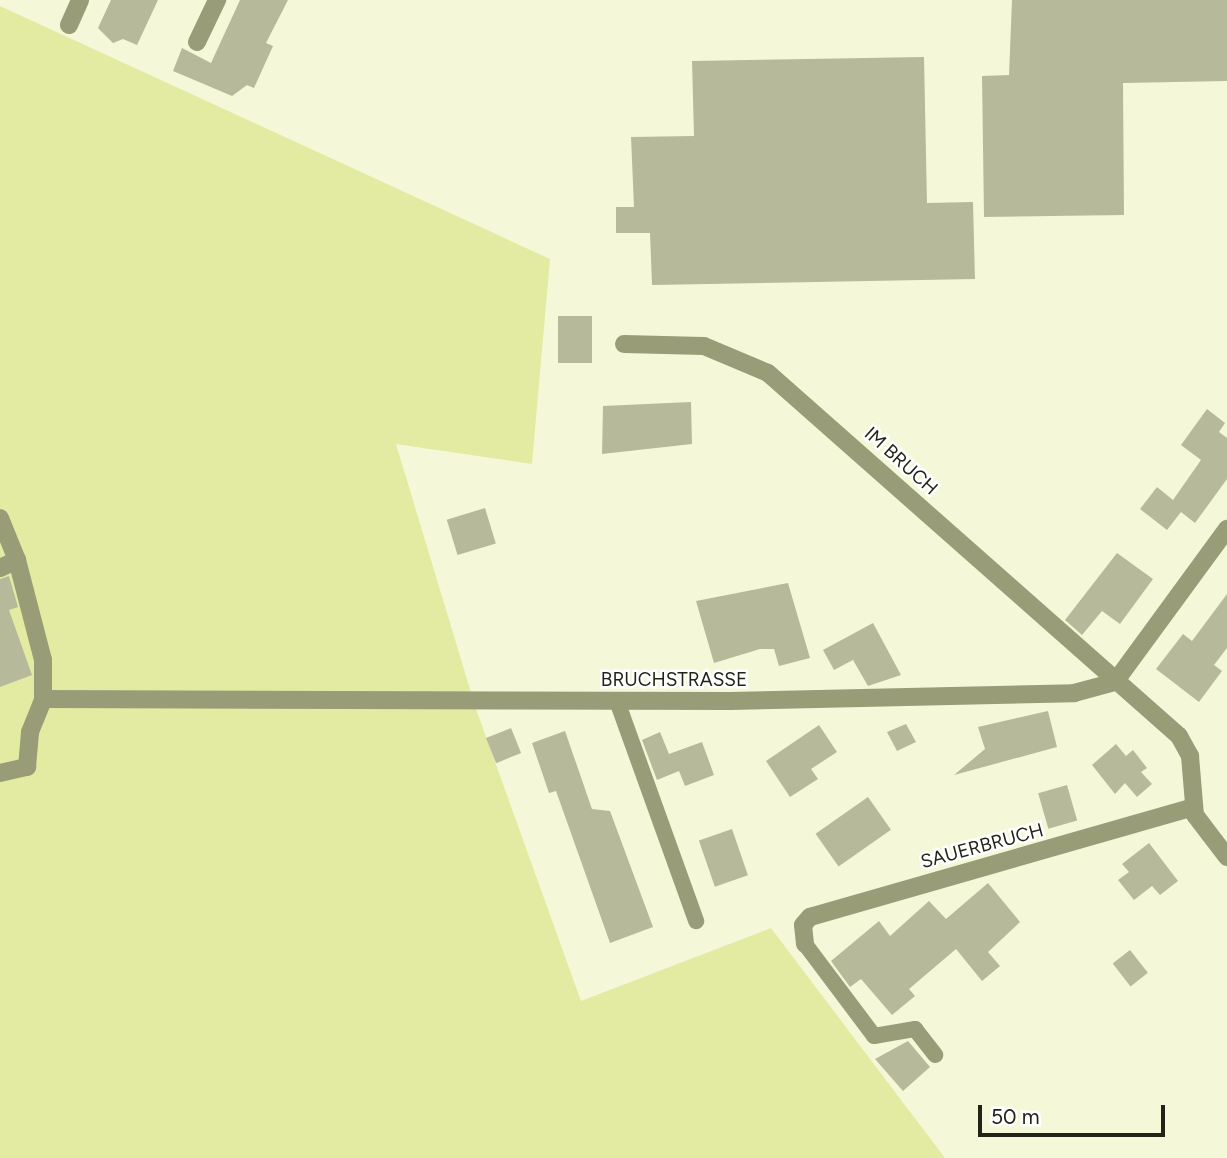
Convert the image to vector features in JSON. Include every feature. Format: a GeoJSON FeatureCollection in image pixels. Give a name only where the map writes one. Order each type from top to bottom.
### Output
{"type":"FeatureCollection","features":[{"type":"Feature","properties":{"kind":"street"},"geometry":{"type":"LineString","coordinates":[[69,25],[80,0]]}},
{"type":"Feature","properties":{"kind":"street"},"geometry":{"type":"LineString","coordinates":[[197,42],[217,0]]}},
{"type":"Feature","properties":{"kind":"street","name":"IM BRUCH"},"geometry":{"type":"LineString","coordinates":[[624,344],[704,346],[768,373],[1115,682]]}},
{"type":"Feature","properties":{"kind":"street"},"geometry":{"type":"LineString","coordinates":[[0,518],[17,560],[43,660],[43,699],[30,732],[27,767],[0,773]]}},
{"type":"Feature","properties":{"kind":"street"},"geometry":{"type":"LineString","coordinates":[[1227,529],[1115,682],[1179,736],[1190,756],[1193,807],[1227,857]]}},
{"type":"Feature","properties":{"kind":"street"},"geometry":{"type":"LineString","coordinates":[[0,568],[17,560]]}},
{"type":"Feature","properties":{"kind":"street","name":"BRUCHSTRASSE"},"geometry":{"type":"LineString","coordinates":[[43,699],[617,701],[1074,693],[1115,682]]}},
{"type":"Feature","properties":{"kind":"street","name":"SAUERBRUCH"},"geometry":{"type":"LineString","coordinates":[[805,944],[803,925],[810,917],[1193,807]]}},
{"type":"Feature","properties":{"kind":"lane"},"geometry":{"type":"LineString","coordinates":[[617,701],[696,920]]}},
{"type":"Feature","properties":{"kind":"lane"},"geometry":{"type":"LineString","coordinates":[[805,944],[874,1036],[915,1029],[935,1055]]}},
{"type":"Feature","properties":{"kind":"green space"},"geometry":{"type":"Polygon","coordinates":[[[0,6],[550,259],[532,464],[396,444],[476,709],[581,1001],[771,928],[945,1158],[0,1158],[0,6]]]}},
{"type":"Feature","properties":{"kind":"building"},"geometry":{"type":"Polygon","coordinates":[[[111,0],[158,0],[137,45],[123,39],[113,43],[98,28],[111,0]]]}},
{"type":"Feature","properties":{"kind":"building"},"geometry":{"type":"Polygon","coordinates":[[[240,0],[288,0],[266,43],[273,46],[254,88],[247,85],[232,96],[173,71],[182,48],[211,63],[240,0]]]}},
{"type":"Feature","properties":{"kind":"building"},"geometry":{"type":"Polygon","coordinates":[[[1012,0],[1227,0],[1227,81],[1123,83],[1124,215],[984,217],[982,76],[1009,75],[1012,0]]]}},
{"type":"Feature","properties":{"kind":"building"},"geometry":{"type":"Polygon","coordinates":[[[924,57],[927,203],[973,202],[975,279],[652,285],[650,233],[616,233],[616,207],[634,207],[631,137],[694,136],[692,61],[924,57]]]}},
{"type":"Feature","properties":{"kind":"building"},"geometry":{"type":"Polygon","coordinates":[[[558,316],[592,316],[592,363],[558,363],[558,316]]]}},
{"type":"Feature","properties":{"kind":"building"},"geometry":{"type":"Polygon","coordinates":[[[691,402],[692,444],[602,454],[603,406],[691,402]]]}},
{"type":"Feature","properties":{"kind":"building"},"geometry":{"type":"Polygon","coordinates":[[[1207,409],[1225,423],[1219,432],[1227,438],[1227,479],[1195,523],[1181,512],[1167,530],[1140,509],[1157,487],[1173,500],[1201,460],[1181,445],[1207,409]]]}},
{"type":"Feature","properties":{"kind":"building"},"geometry":{"type":"Polygon","coordinates":[[[485,508],[496,543],[458,555],[447,520],[485,508]]]}},
{"type":"Feature","properties":{"kind":"building"},"geometry":{"type":"Polygon","coordinates":[[[1117,553],[1153,579],[1120,624],[1102,611],[1082,635],[1065,620],[1117,553]]]}},
{"type":"Feature","properties":{"kind":"building"},"geometry":{"type":"Polygon","coordinates":[[[9,576],[18,607],[9,610],[32,675],[0,687],[0,579],[9,576]]]}},
{"type":"Feature","properties":{"kind":"building"},"geometry":{"type":"Polygon","coordinates":[[[788,583],[810,658],[779,666],[774,649],[760,649],[714,663],[696,601],[788,583]]]}},
{"type":"Feature","properties":{"kind":"building"},"geometry":{"type":"Polygon","coordinates":[[[1227,594],[1227,648],[1214,665],[1222,671],[1199,702],[1156,669],[1183,634],[1192,641],[1227,594]]]}},
{"type":"Feature","properties":{"kind":"building"},"geometry":{"type":"Polygon","coordinates":[[[873,623],[901,675],[868,686],[853,660],[834,670],[823,650],[873,623]]]}},
{"type":"Feature","properties":{"kind":"building"},"geometry":{"type":"Polygon","coordinates":[[[1048,711],[1057,747],[954,775],[985,749],[978,727],[1048,711]]]}},
{"type":"Feature","properties":{"kind":"building"},"geometry":{"type":"Polygon","coordinates":[[[906,724],[916,742],[897,751],[887,732],[906,724]]]}},
{"type":"Feature","properties":{"kind":"building"},"geometry":{"type":"Polygon","coordinates":[[[819,725],[837,752],[811,769],[818,779],[790,797],[766,761],[819,725]]]}},
{"type":"Feature","properties":{"kind":"building"},"geometry":{"type":"Polygon","coordinates":[[[511,728],[521,753],[496,763],[486,738],[511,728]]]}},
{"type":"Feature","properties":{"kind":"building"},"geometry":{"type":"Polygon","coordinates":[[[565,731],[592,809],[610,811],[653,927],[610,943],[556,791],[549,793],[532,743],[565,731]]]}},
{"type":"Feature","properties":{"kind":"building"},"geometry":{"type":"Polygon","coordinates":[[[660,732],[669,754],[702,742],[714,775],[685,786],[679,771],[657,780],[642,740],[660,732]]]}},
{"type":"Feature","properties":{"kind":"building"},"geometry":{"type":"Polygon","coordinates":[[[1116,744],[1126,756],[1133,750],[1147,768],[1141,772],[1152,784],[1137,797],[1125,783],[1115,794],[1092,765],[1116,744]]]}},
{"type":"Feature","properties":{"kind":"building"},"geometry":{"type":"Polygon","coordinates":[[[1067,785],[1077,821],[1048,829],[1038,793],[1067,785]]]}},
{"type":"Feature","properties":{"kind":"building"},"geometry":{"type":"Polygon","coordinates":[[[868,797],[891,830],[839,866],[816,834],[868,797]]]}},
{"type":"Feature","properties":{"kind":"building"},"geometry":{"type":"Polygon","coordinates":[[[732,829],[748,875],[715,887],[699,840],[732,829]]]}},
{"type":"Feature","properties":{"kind":"building"},"geometry":{"type":"Polygon","coordinates":[[[1149,843],[1178,881],[1160,895],[1152,886],[1134,900],[1118,880],[1129,872],[1122,864],[1149,843]]]}},
{"type":"Feature","properties":{"kind":"building"},"geometry":{"type":"Polygon","coordinates":[[[988,883],[1020,922],[988,952],[1000,966],[982,981],[956,949],[909,989],[915,996],[892,1015],[861,979],[850,987],[831,961],[879,921],[890,936],[929,901],[946,919],[988,883]]]}},
{"type":"Feature","properties":{"kind":"building"},"geometry":{"type":"Polygon","coordinates":[[[1130,950],[1148,973],[1131,986],[1113,964],[1130,950]]]}},
{"type":"Feature","properties":{"kind":"building"},"geometry":{"type":"Polygon","coordinates":[[[908,1041],[930,1067],[903,1091],[875,1059],[908,1041]]]}}]}
